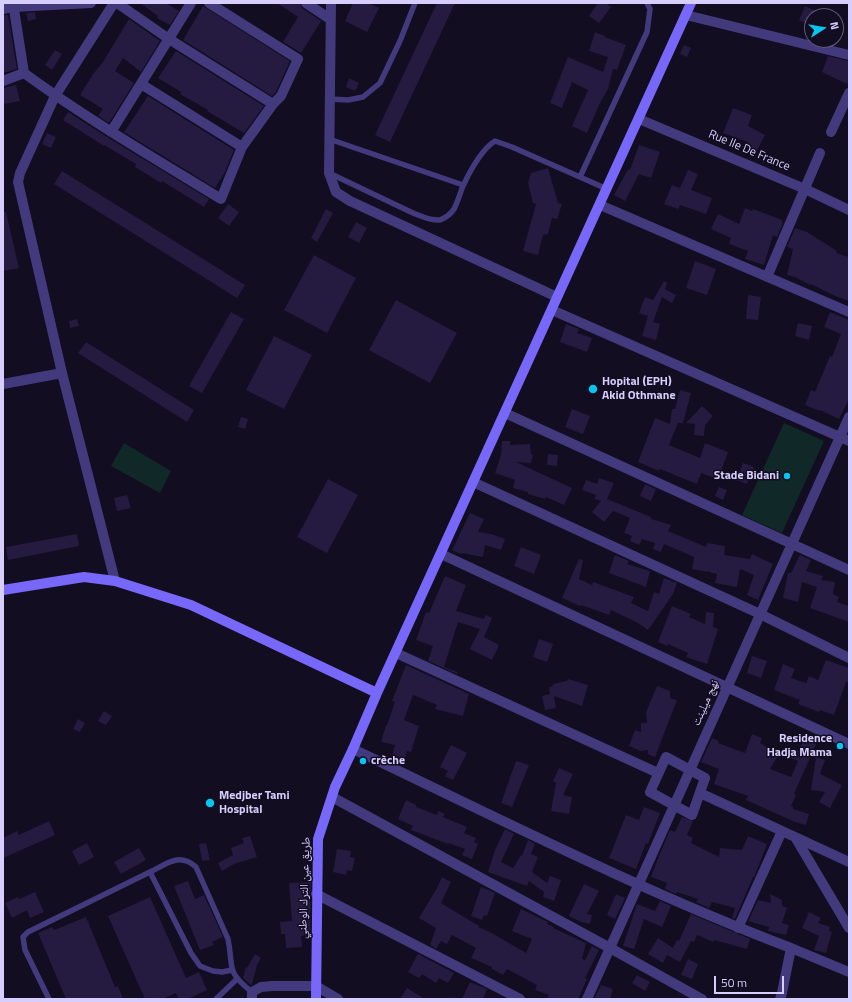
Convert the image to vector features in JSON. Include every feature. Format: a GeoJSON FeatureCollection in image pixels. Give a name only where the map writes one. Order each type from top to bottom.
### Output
{"type":"FeatureCollection","features":[{"type":"Feature","properties":{"kind":"main road","name":"طريق عين الترك الوطني"},"geometry":{"type":"LineString","coordinates":[[316,999],[316,894],[318,839],[335,787],[691,3]]}},
{"type":"Feature","properties":{"kind":"main road"},"geometry":{"type":"LineString","coordinates":[[3,590],[84,577],[115,581],[191,605],[377,693]]}},
{"type":"Feature","properties":{"kind":"street"},"geometry":{"type":"LineString","coordinates":[[91,3],[10,6],[24,73],[55,96],[111,132],[221,199],[242,147],[272,104],[281,96],[298,59],[209,3]]}},
{"type":"Feature","properties":{"kind":"street"},"geometry":{"type":"LineString","coordinates":[[115,581],[62,373],[18,182],[20,173],[55,96],[116,3],[169,39],[272,104]]}},
{"type":"Feature","properties":{"kind":"street"},"geometry":{"type":"LineString","coordinates":[[111,132],[191,3]]}},
{"type":"Feature","properties":{"kind":"street"},"geometry":{"type":"LineString","coordinates":[[306,3],[330,19]]}},
{"type":"Feature","properties":{"kind":"street"},"geometry":{"type":"LineString","coordinates":[[331,3],[329,173],[336,192],[350,201],[557,297]]}},
{"type":"Feature","properties":{"kind":"street"},"geometry":{"type":"LineString","coordinates":[[686,15],[849,55]]}},
{"type":"Feature","properties":{"kind":"street"},"geometry":{"type":"LineString","coordinates":[[3,81],[24,73]]}},
{"type":"Feature","properties":{"kind":"street"},"geometry":{"type":"LineString","coordinates":[[141,84],[242,147]]}},
{"type":"Feature","properties":{"kind":"street"},"geometry":{"type":"LineString","coordinates":[[831,132],[849,93]]}},
{"type":"Feature","properties":{"kind":"street","name":"Rue Ile De France"},"geometry":{"type":"LineString","coordinates":[[639,119],[806,189],[849,210]]}},
{"type":"Feature","properties":{"kind":"street"},"geometry":{"type":"LineString","coordinates":[[767,277],[806,189],[820,153]]}},
{"type":"Feature","properties":{"kind":"street"},"geometry":{"type":"LineString","coordinates":[[600,205],[849,312]]}},
{"type":"Feature","properties":{"kind":"street"},"geometry":{"type":"LineString","coordinates":[[552,310],[844,439]]}},
{"type":"Feature","properties":{"kind":"street"},"geometry":{"type":"LineString","coordinates":[[3,384],[62,373]]}},
{"type":"Feature","properties":{"kind":"street"},"geometry":{"type":"LineString","coordinates":[[505,413],[849,570]]}},
{"type":"Feature","properties":{"kind":"street","name":"نهج ميلينت"},"geometry":{"type":"LineString","coordinates":[[587,999],[792,544],[844,439],[849,417]]}},
{"type":"Feature","properties":{"kind":"street"},"geometry":{"type":"LineString","coordinates":[[473,482],[760,614],[849,658]]}},
{"type":"Feature","properties":{"kind":"street"},"geometry":{"type":"LineString","coordinates":[[441,554],[849,744]]}},
{"type":"Feature","properties":{"kind":"street"},"geometry":{"type":"LineString","coordinates":[[396,653],[658,773]]}},
{"type":"Feature","properties":{"kind":"street"},"geometry":{"type":"LineString","coordinates":[[353,749],[638,885],[738,928],[849,972]]}},
{"type":"Feature","properties":{"kind":"street"},"geometry":{"type":"LineString","coordinates":[[666,757],[690,770],[706,778],[692,814],[674,806],[650,792],[666,757]]}},
{"type":"Feature","properties":{"kind":"street"},"geometry":{"type":"LineString","coordinates":[[700,793],[849,862]]}},
{"type":"Feature","properties":{"kind":"street"},"geometry":{"type":"LineString","coordinates":[[332,797],[702,999]]}},
{"type":"Feature","properties":{"kind":"street"},"geometry":{"type":"LineString","coordinates":[[738,928],[782,831]]}},
{"type":"Feature","properties":{"kind":"street"},"geometry":{"type":"LineString","coordinates":[[795,837],[849,928]]}},
{"type":"Feature","properties":{"kind":"street"},"geometry":{"type":"LineString","coordinates":[[808,860],[809,854],[816,847]]}},
{"type":"Feature","properties":{"kind":"street"},"geometry":{"type":"LineString","coordinates":[[316,894],[520,999]]}},
{"type":"Feature","properties":{"kind":"street"},"geometry":{"type":"LineString","coordinates":[[780,999],[791,948]]}},
{"type":"Feature","properties":{"kind":"street"},"geometry":{"type":"LineString","coordinates":[[250,997],[261,987],[316,986],[338,999]]}},
{"type":"Feature","properties":{"kind":"lane"},"geometry":{"type":"LineString","coordinates":[[330,99],[348,100],[363,97],[380,83],[400,41],[415,3]]}},
{"type":"Feature","properties":{"kind":"lane"},"geometry":{"type":"LineString","coordinates":[[580,177],[647,32],[650,9],[647,3]]}},
{"type":"Feature","properties":{"kind":"lane"},"geometry":{"type":"LineString","coordinates":[[329,139],[463,185]]}},
{"type":"Feature","properties":{"kind":"lane"},"geometry":{"type":"LineString","coordinates":[[329,173],[413,213],[439,220],[448,216],[454,209],[463,185],[482,152],[495,142],[508,145],[607,189]]}},
{"type":"Feature","properties":{"kind":"lane"},"geometry":{"type":"LineString","coordinates":[[49,999],[25,950],[23,937],[28,932],[150,872],[175,860],[183,859],[189,861],[196,867],[228,939],[234,975],[250,997]]}},
{"type":"Feature","properties":{"kind":"lane"},"geometry":{"type":"LineString","coordinates":[[150,872],[191,953],[200,966],[213,971],[222,972],[232,970]]}},
{"type":"Feature","properties":{"kind":"lane"},"geometry":{"type":"LineString","coordinates":[[216,999],[237,979]]}},
{"type":"Feature","properties":{"kind":"green space"},"geometry":{"type":"Polygon","coordinates":[[[784,423],[824,441],[782,533],[742,515],[784,423]]]}},
{"type":"Feature","properties":{"kind":"green space"},"geometry":{"type":"Polygon","coordinates":[[[124,443],[171,471],[160,493],[111,466],[124,443]]]}},
{"type":"Feature","properties":{"kind":"building"},"geometry":{"type":"Polygon","coordinates":[[[140,3],[166,3],[179,11],[170,25],[157,18],[158,16],[140,3]]]}},
{"type":"Feature","properties":{"kind":"building"},"geometry":{"type":"Polygon","coordinates":[[[277,3],[300,3],[302,8],[321,21],[301,53],[283,42],[298,17],[277,3]]]}},
{"type":"Feature","properties":{"kind":"building"},"geometry":{"type":"Polygon","coordinates":[[[353,3],[368,3],[379,8],[367,32],[345,21],[353,3]]]}},
{"type":"Feature","properties":{"kind":"building"},"geometry":{"type":"Polygon","coordinates":[[[437,3],[455,3],[390,142],[375,135],[437,3]]]}},
{"type":"Feature","properties":{"kind":"building"},"geometry":{"type":"Polygon","coordinates":[[[598,3],[606,3],[611,7],[599,23],[589,16],[598,3]]]}},
{"type":"Feature","properties":{"kind":"building"},"geometry":{"type":"Polygon","coordinates":[[[203,6],[290,61],[276,92],[272,96],[183,40],[203,6]]]}},
{"type":"Feature","properties":{"kind":"building"},"geometry":{"type":"Polygon","coordinates":[[[804,8],[804,22],[799,20],[804,8]]]}},
{"type":"Feature","properties":{"kind":"building"},"geometry":{"type":"Polygon","coordinates":[[[35,12],[36,19],[28,21],[26,13],[35,12]]]}},
{"type":"Feature","properties":{"kind":"building"},"geometry":{"type":"Polygon","coordinates":[[[3,15],[8,15],[17,69],[3,73],[3,15]]]}},
{"type":"Feature","properties":{"kind":"building"},"geometry":{"type":"Polygon","coordinates":[[[129,19],[160,41],[141,72],[123,58],[115,71],[134,83],[109,123],[98,116],[103,109],[80,95],[93,74],[103,62],[129,19]]]}},
{"type":"Feature","properties":{"kind":"building"},"geometry":{"type":"Polygon","coordinates":[[[595,32],[626,45],[617,70],[613,69],[608,89],[587,133],[572,126],[588,90],[572,82],[562,108],[550,103],[568,57],[603,72],[608,57],[589,51],[595,32]]]}},
{"type":"Feature","properties":{"kind":"building"},"geometry":{"type":"Polygon","coordinates":[[[684,45],[691,48],[687,57],[680,54],[684,45]]]}},
{"type":"Feature","properties":{"kind":"building"},"geometry":{"type":"Polygon","coordinates":[[[55,50],[62,54],[52,70],[45,65],[55,50]]]}},
{"type":"Feature","properties":{"kind":"building"},"geometry":{"type":"Polygon","coordinates":[[[176,51],[264,106],[244,133],[180,94],[181,92],[158,78],[176,51]]]}},
{"type":"Feature","properties":{"kind":"building"},"geometry":{"type":"Polygon","coordinates":[[[828,56],[849,61],[849,80],[847,84],[822,72],[828,56]]]}},
{"type":"Feature","properties":{"kind":"building"},"geometry":{"type":"Polygon","coordinates":[[[349,78],[359,83],[355,91],[346,87],[349,78]]]}},
{"type":"Feature","properties":{"kind":"building"},"geometry":{"type":"Polygon","coordinates":[[[16,85],[20,101],[4,104],[3,88],[16,85]]]}},
{"type":"Feature","properties":{"kind":"building"},"geometry":{"type":"Polygon","coordinates":[[[148,96],[234,150],[224,174],[215,188],[124,132],[148,96]]]}},
{"type":"Feature","properties":{"kind":"building"},"geometry":{"type":"Polygon","coordinates":[[[733,108],[752,115],[748,126],[765,135],[756,152],[745,147],[748,142],[723,133],[733,108]]]}},
{"type":"Feature","properties":{"kind":"building"},"geometry":{"type":"Polygon","coordinates":[[[68,112],[209,199],[204,207],[162,181],[161,183],[135,167],[136,164],[63,120],[68,112]]]}},
{"type":"Feature","properties":{"kind":"building"},"geometry":{"type":"Polygon","coordinates":[[[47,133],[56,137],[51,148],[42,144],[47,133]]]}},
{"type":"Feature","properties":{"kind":"building"},"geometry":{"type":"Polygon","coordinates":[[[639,145],[660,152],[651,178],[639,174],[625,201],[614,195],[628,169],[630,170],[639,145]]]}},
{"type":"Feature","properties":{"kind":"building"},"geometry":{"type":"Polygon","coordinates":[[[548,168],[558,203],[562,204],[557,219],[552,218],[548,234],[543,235],[538,255],[523,251],[536,204],[533,203],[528,183],[531,173],[548,168]]]}},
{"type":"Feature","properties":{"kind":"building"},"geometry":{"type":"Polygon","coordinates":[[[688,170],[698,174],[691,190],[712,198],[706,214],[680,205],[678,209],[664,204],[672,185],[680,188],[688,170]]]}},
{"type":"Feature","properties":{"kind":"building"},"geometry":{"type":"Polygon","coordinates":[[[62,171],[245,285],[237,298],[54,184],[62,171]]]}},
{"type":"Feature","properties":{"kind":"building"},"geometry":{"type":"Polygon","coordinates":[[[228,204],[239,212],[229,226],[218,218],[228,204]]]}},
{"type":"Feature","properties":{"kind":"building"},"geometry":{"type":"Polygon","coordinates":[[[745,208],[752,211],[753,209],[782,220],[783,223],[777,237],[773,235],[764,265],[745,259],[748,251],[729,244],[731,238],[711,229],[718,214],[739,224],[745,208]]]}},
{"type":"Feature","properties":{"kind":"building"},"geometry":{"type":"Polygon","coordinates":[[[326,209],[333,213],[317,242],[311,238],[326,209]]]}},
{"type":"Feature","properties":{"kind":"building"},"geometry":{"type":"Polygon","coordinates":[[[3,212],[6,212],[19,268],[3,271],[3,212]]]}},
{"type":"Feature","properties":{"kind":"building"},"geometry":{"type":"Polygon","coordinates":[[[356,222],[367,228],[359,243],[348,237],[356,222]]]}},
{"type":"Feature","properties":{"kind":"building"},"geometry":{"type":"Polygon","coordinates":[[[795,228],[807,232],[837,251],[836,253],[849,257],[849,301],[811,284],[810,285],[795,277],[787,275],[793,249],[787,247],[795,228]]]}},
{"type":"Feature","properties":{"kind":"building"},"geometry":{"type":"Polygon","coordinates":[[[314,255],[356,278],[327,333],[284,310],[314,255]]]}},
{"type":"Feature","properties":{"kind":"building"},"geometry":{"type":"Polygon","coordinates":[[[695,261],[716,269],[707,295],[686,288],[695,261]]]}},
{"type":"Feature","properties":{"kind":"building"},"geometry":{"type":"Polygon","coordinates":[[[664,281],[667,283],[665,289],[676,295],[672,303],[662,297],[653,322],[660,324],[656,340],[642,336],[648,316],[639,313],[645,297],[653,300],[664,281]]]}},
{"type":"Feature","properties":{"kind":"building"},"geometry":{"type":"Polygon","coordinates":[[[748,295],[761,297],[758,320],[746,319],[748,295]]]}},
{"type":"Feature","properties":{"kind":"building"},"geometry":{"type":"Polygon","coordinates":[[[396,300],[457,333],[430,383],[369,350],[396,300]]]}},
{"type":"Feature","properties":{"kind":"building"},"geometry":{"type":"Polygon","coordinates":[[[231,312],[244,319],[202,393],[189,386],[231,312]]]}},
{"type":"Feature","properties":{"kind":"building"},"geometry":{"type":"Polygon","coordinates":[[[830,312],[849,320],[849,399],[839,419],[805,405],[811,390],[815,392],[841,334],[824,327],[830,312]]]}},
{"type":"Feature","properties":{"kind":"building"},"geometry":{"type":"Polygon","coordinates":[[[77,319],[79,326],[70,328],[69,321],[77,319]]]}},
{"type":"Feature","properties":{"kind":"building"},"geometry":{"type":"Polygon","coordinates":[[[798,323],[812,326],[809,340],[795,336],[798,323]]]}},
{"type":"Feature","properties":{"kind":"building"},"geometry":{"type":"Polygon","coordinates":[[[566,324],[579,329],[577,333],[592,338],[587,352],[560,342],[566,324]]]}},
{"type":"Feature","properties":{"kind":"building"},"geometry":{"type":"Polygon","coordinates":[[[274,336],[312,355],[284,409],[246,390],[274,336]]]}},
{"type":"Feature","properties":{"kind":"building"},"geometry":{"type":"Polygon","coordinates":[[[86,342],[194,410],[187,422],[78,353],[86,342]]]}},
{"type":"Feature","properties":{"kind":"building"},"geometry":{"type":"Polygon","coordinates":[[[680,390],[691,393],[683,423],[678,423],[669,445],[700,458],[705,443],[728,452],[718,479],[701,473],[697,484],[638,462],[655,418],[670,424],[672,409],[675,409],[680,390]]]}},
{"type":"Feature","properties":{"kind":"building"},"geometry":{"type":"Polygon","coordinates":[[[702,406],[713,416],[705,425],[704,436],[694,435],[695,424],[686,423],[702,406]]]}},
{"type":"Feature","properties":{"kind":"building"},"geometry":{"type":"Polygon","coordinates":[[[572,409],[590,416],[583,434],[565,427],[572,409]]]}},
{"type":"Feature","properties":{"kind":"building"},"geometry":{"type":"Polygon","coordinates":[[[241,417],[248,419],[245,429],[238,427],[241,417]]]}},
{"type":"Feature","properties":{"kind":"building"},"geometry":{"type":"Polygon","coordinates":[[[502,441],[510,441],[510,445],[530,444],[531,454],[533,455],[531,463],[516,462],[572,488],[564,505],[546,497],[545,499],[513,488],[515,480],[495,473],[501,455],[502,441]]]}},
{"type":"Feature","properties":{"kind":"building"},"geometry":{"type":"Polygon","coordinates":[[[548,454],[558,455],[557,466],[547,465],[548,454]]]}},
{"type":"Feature","properties":{"kind":"building"},"geometry":{"type":"Polygon","coordinates":[[[743,463],[754,467],[747,484],[736,480],[743,463]]]}},
{"type":"Feature","properties":{"kind":"building"},"geometry":{"type":"Polygon","coordinates":[[[599,478],[614,483],[607,499],[651,517],[651,519],[671,525],[668,531],[706,547],[707,543],[725,546],[724,555],[750,559],[752,554],[773,564],[758,600],[747,595],[754,575],[740,569],[737,587],[715,583],[717,574],[709,572],[709,570],[708,572],[692,569],[694,557],[664,544],[661,552],[653,549],[655,543],[642,539],[639,545],[630,541],[632,536],[624,533],[630,518],[613,511],[604,522],[592,512],[601,501],[595,499],[596,495],[582,490],[586,480],[597,484],[599,478]]]}},
{"type":"Feature","properties":{"kind":"building"},"geometry":{"type":"Polygon","coordinates":[[[328,479],[358,495],[327,553],[297,537],[328,479]]]}},
{"type":"Feature","properties":{"kind":"building"},"geometry":{"type":"Polygon","coordinates":[[[645,484],[656,489],[651,501],[640,496],[645,484]]]}},
{"type":"Feature","properties":{"kind":"building"},"geometry":{"type":"Polygon","coordinates":[[[719,487],[727,490],[723,500],[715,496],[719,487]]]}},
{"type":"Feature","properties":{"kind":"building"},"geometry":{"type":"Polygon","coordinates":[[[127,495],[131,508],[117,511],[114,498],[127,495]]]}},
{"type":"Feature","properties":{"kind":"building"},"geometry":{"type":"Polygon","coordinates":[[[470,513],[484,519],[478,532],[491,534],[505,539],[501,550],[485,545],[483,557],[461,554],[452,550],[470,513]]]}},
{"type":"Feature","properties":{"kind":"building"},"geometry":{"type":"Polygon","coordinates":[[[77,534],[79,546],[8,560],[6,547],[77,534]]]}},
{"type":"Feature","properties":{"kind":"building"},"geometry":{"type":"Polygon","coordinates":[[[521,547],[541,555],[534,574],[514,566],[521,547]]]}},
{"type":"Feature","properties":{"kind":"building"},"geometry":{"type":"Polygon","coordinates":[[[615,555],[629,561],[627,564],[650,571],[646,587],[609,573],[615,555]]]}},
{"type":"Feature","properties":{"kind":"building"},"geometry":{"type":"Polygon","coordinates":[[[800,555],[811,560],[806,571],[823,576],[821,580],[835,582],[833,594],[839,597],[837,602],[849,606],[849,622],[810,608],[817,587],[802,582],[798,602],[783,598],[788,573],[791,573],[800,555]]]}},
{"type":"Feature","properties":{"kind":"building"},"geometry":{"type":"Polygon","coordinates":[[[579,559],[583,560],[579,579],[592,585],[593,582],[634,597],[631,603],[648,611],[654,592],[659,594],[664,578],[677,583],[673,594],[648,630],[638,623],[611,610],[609,615],[581,605],[580,606],[562,598],[579,559]]]}},
{"type":"Feature","properties":{"kind":"building"},"geometry":{"type":"Polygon","coordinates":[[[445,576],[466,585],[456,611],[484,619],[486,615],[492,618],[484,637],[499,645],[492,660],[470,649],[480,629],[458,622],[444,667],[457,672],[457,674],[428,661],[433,646],[416,640],[426,612],[429,613],[445,576]]]}},
{"type":"Feature","properties":{"kind":"building"},"geometry":{"type":"Polygon","coordinates":[[[672,606],[691,614],[689,617],[705,624],[706,612],[714,613],[713,627],[718,629],[707,664],[686,657],[688,653],[668,644],[667,646],[658,642],[672,606]]]}},
{"type":"Feature","properties":{"kind":"building"},"geometry":{"type":"Polygon","coordinates":[[[539,639],[553,644],[547,662],[533,657],[539,639]]]}},
{"type":"Feature","properties":{"kind":"building"},"geometry":{"type":"Polygon","coordinates":[[[752,656],[767,661],[761,678],[747,673],[752,656]]]}},
{"type":"Feature","properties":{"kind":"building"},"geometry":{"type":"Polygon","coordinates":[[[826,660],[849,668],[849,682],[846,682],[834,715],[820,710],[819,712],[798,704],[800,700],[774,690],[783,664],[795,669],[791,678],[806,683],[809,676],[818,680],[826,660]]]}},
{"type":"Feature","properties":{"kind":"building"},"geometry":{"type":"Polygon","coordinates":[[[406,665],[469,694],[463,716],[435,709],[437,705],[413,695],[404,720],[419,726],[411,752],[407,751],[403,764],[391,760],[395,745],[381,742],[395,702],[392,701],[406,665]]]}},
{"type":"Feature","properties":{"kind":"building"},"geometry":{"type":"Polygon","coordinates":[[[568,679],[588,685],[582,706],[554,696],[556,708],[545,710],[542,696],[550,694],[549,687],[553,686],[553,684],[567,681],[568,679]]]}},
{"type":"Feature","properties":{"kind":"building"},"geometry":{"type":"Polygon","coordinates":[[[657,686],[670,691],[670,698],[677,700],[655,757],[648,754],[648,750],[641,751],[629,746],[635,730],[641,732],[641,723],[647,723],[646,712],[657,686]]]}},
{"type":"Feature","properties":{"kind":"building"},"geometry":{"type":"Polygon","coordinates":[[[104,711],[112,716],[106,725],[98,721],[104,711]]]}},
{"type":"Feature","properties":{"kind":"building"},"geometry":{"type":"Polygon","coordinates":[[[78,719],[85,723],[80,732],[73,729],[78,719]]]}},
{"type":"Feature","properties":{"kind":"building"},"geometry":{"type":"Polygon","coordinates":[[[752,734],[762,738],[760,743],[779,754],[770,769],[791,777],[798,761],[790,758],[793,749],[799,751],[805,735],[812,737],[811,740],[817,742],[794,794],[796,795],[791,806],[793,809],[809,814],[806,825],[795,822],[746,800],[748,796],[714,784],[719,769],[701,762],[712,738],[719,741],[718,743],[745,753],[752,734]]]}},
{"type":"Feature","properties":{"kind":"building"},"geometry":{"type":"Polygon","coordinates":[[[451,745],[467,753],[453,780],[445,776],[448,771],[440,767],[451,745]]]}},
{"type":"Feature","properties":{"kind":"building"},"geometry":{"type":"Polygon","coordinates":[[[816,757],[825,760],[820,774],[842,785],[830,808],[819,802],[825,792],[811,790],[816,757]]]}},
{"type":"Feature","properties":{"kind":"building"},"geometry":{"type":"Polygon","coordinates":[[[516,761],[529,765],[512,807],[501,803],[516,761]]]}},
{"type":"Feature","properties":{"kind":"building"},"geometry":{"type":"Polygon","coordinates":[[[559,768],[573,774],[563,795],[572,797],[569,814],[551,811],[556,783],[553,781],[559,768]]]}},
{"type":"Feature","properties":{"kind":"building"},"geometry":{"type":"Polygon","coordinates":[[[406,800],[416,805],[416,807],[437,815],[438,811],[445,814],[443,817],[467,827],[464,833],[476,838],[474,842],[478,844],[472,859],[462,855],[465,849],[411,830],[413,826],[398,819],[406,800]]]}},
{"type":"Feature","properties":{"kind":"building"},"geometry":{"type":"Polygon","coordinates":[[[644,807],[660,813],[636,869],[609,858],[626,815],[639,820],[644,807]]]}},
{"type":"Feature","properties":{"kind":"building"},"geometry":{"type":"Polygon","coordinates":[[[682,817],[693,821],[687,835],[693,838],[691,843],[719,857],[720,848],[742,850],[748,836],[767,844],[735,919],[732,918],[735,908],[712,902],[709,908],[696,902],[698,899],[677,892],[676,894],[665,889],[667,883],[651,877],[670,830],[675,832],[682,817]]]}},
{"type":"Feature","properties":{"kind":"building"},"geometry":{"type":"Polygon","coordinates":[[[49,821],[55,835],[3,858],[3,838],[17,831],[19,835],[49,821]]]}},
{"type":"Feature","properties":{"kind":"building"},"geometry":{"type":"Polygon","coordinates":[[[505,829],[514,834],[501,862],[513,868],[521,855],[522,856],[528,840],[535,844],[531,854],[538,857],[532,872],[547,883],[550,876],[561,880],[554,901],[543,897],[544,892],[529,881],[527,886],[488,872],[495,850],[505,829]]]}},
{"type":"Feature","properties":{"kind":"building"},"geometry":{"type":"Polygon","coordinates":[[[250,836],[257,857],[234,864],[222,871],[218,863],[233,855],[231,848],[244,843],[242,838],[250,836]]]}},
{"type":"Feature","properties":{"kind":"building"},"geometry":{"type":"Polygon","coordinates":[[[87,843],[94,857],[79,865],[72,851],[87,843]]]}},
{"type":"Feature","properties":{"kind":"building"},"geometry":{"type":"Polygon","coordinates":[[[206,843],[210,860],[202,861],[199,844],[206,843]]]}},
{"type":"Feature","properties":{"kind":"building"},"geometry":{"type":"Polygon","coordinates":[[[139,848],[146,860],[121,874],[114,862],[139,848]]]}},
{"type":"Feature","properties":{"kind":"building"},"geometry":{"type":"Polygon","coordinates":[[[337,849],[351,851],[350,857],[355,858],[352,871],[347,870],[346,875],[333,872],[337,849]]]}},
{"type":"Feature","properties":{"kind":"building"},"geometry":{"type":"Polygon","coordinates":[[[442,877],[451,882],[441,903],[479,926],[478,927],[490,932],[526,953],[532,939],[512,931],[521,909],[548,922],[547,924],[554,927],[553,928],[586,943],[582,959],[585,960],[592,946],[599,950],[585,978],[587,979],[578,999],[547,999],[549,995],[535,990],[537,985],[507,969],[503,975],[492,969],[492,967],[471,958],[476,948],[452,935],[447,944],[441,941],[436,949],[430,945],[436,928],[419,918],[442,877]]]}},
{"type":"Feature","properties":{"kind":"building"},"geometry":{"type":"Polygon","coordinates":[[[188,881],[195,899],[204,895],[223,937],[212,942],[214,945],[200,950],[174,886],[188,881]]]}},
{"type":"Feature","properties":{"kind":"building"},"geometry":{"type":"Polygon","coordinates":[[[311,882],[310,935],[301,936],[302,947],[286,948],[285,934],[281,934],[280,922],[292,921],[289,883],[311,882]]]}},
{"type":"Feature","properties":{"kind":"building"},"geometry":{"type":"Polygon","coordinates":[[[584,884],[599,891],[587,914],[592,915],[590,924],[581,922],[569,916],[584,884]]]}},
{"type":"Feature","properties":{"kind":"building"},"geometry":{"type":"Polygon","coordinates":[[[481,887],[495,893],[487,916],[484,915],[482,920],[471,916],[481,887]]]}},
{"type":"Feature","properties":{"kind":"building"},"geometry":{"type":"Polygon","coordinates":[[[35,892],[44,912],[30,918],[27,910],[12,918],[5,903],[35,892]]]}},
{"type":"Feature","properties":{"kind":"building"},"geometry":{"type":"Polygon","coordinates":[[[616,894],[625,898],[615,919],[607,915],[616,894]]]}},
{"type":"Feature","properties":{"kind":"building"},"geometry":{"type":"Polygon","coordinates":[[[770,894],[782,900],[782,906],[787,908],[782,923],[789,925],[786,935],[768,931],[769,927],[748,921],[758,900],[771,903],[770,894]]]}},
{"type":"Feature","properties":{"kind":"building"},"geometry":{"type":"Polygon","coordinates":[[[150,897],[186,978],[199,972],[207,990],[188,999],[179,999],[176,993],[162,999],[145,999],[108,916],[150,897]]]}},
{"type":"Feature","properties":{"kind":"building"},"geometry":{"type":"Polygon","coordinates":[[[660,901],[671,906],[662,927],[644,919],[634,949],[623,946],[637,904],[655,911],[660,901]]]}},
{"type":"Feature","properties":{"kind":"building"},"geometry":{"type":"Polygon","coordinates":[[[809,912],[821,918],[818,923],[830,927],[829,931],[832,932],[826,953],[814,950],[819,936],[802,928],[809,912]]]}},
{"type":"Feature","properties":{"kind":"building"},"geometry":{"type":"Polygon","coordinates":[[[691,914],[750,939],[747,949],[714,940],[713,942],[697,935],[694,942],[691,941],[680,962],[667,955],[663,963],[648,954],[658,938],[673,948],[677,940],[679,941],[691,914]]]}},
{"type":"Feature","properties":{"kind":"building"},"geometry":{"type":"Polygon","coordinates":[[[86,917],[115,987],[118,986],[123,999],[66,999],[38,933],[52,927],[54,930],[86,917]]]}},
{"type":"Feature","properties":{"kind":"building"},"geometry":{"type":"Polygon","coordinates":[[[255,954],[261,958],[257,965],[251,985],[243,978],[246,967],[247,968],[255,954]]]}},
{"type":"Feature","properties":{"kind":"building"},"geometry":{"type":"Polygon","coordinates":[[[418,954],[454,973],[448,983],[439,978],[436,983],[422,974],[419,978],[408,972],[418,954]]]}},
{"type":"Feature","properties":{"kind":"building"},"geometry":{"type":"Polygon","coordinates":[[[688,959],[698,964],[692,979],[681,975],[688,959]]]}},
{"type":"Feature","properties":{"kind":"building"},"geometry":{"type":"Polygon","coordinates":[[[637,975],[650,982],[645,991],[632,983],[637,975]]]}},
{"type":"Feature","properties":{"kind":"building"},"geometry":{"type":"Polygon","coordinates":[[[470,982],[487,989],[483,999],[462,999],[470,982]]]}},
{"type":"Feature","properties":{"kind":"building"},"geometry":{"type":"Polygon","coordinates":[[[601,985],[613,989],[610,999],[594,999],[601,985]]]}},
{"type":"Feature","properties":{"kind":"building"},"geometry":{"type":"Polygon","coordinates":[[[407,988],[425,999],[400,999],[407,988]]]}},
{"type":"Feature","properties":{"kind":"place","name":"Hopital (EPH) Akid Othmane"},"geometry":{"type":"Point","coordinates":[593,389]}},
{"type":"Feature","properties":{"kind":"place","name":"Stade Bidani"},"geometry":{"type":"Point","coordinates":[787,476]}},
{"type":"Feature","properties":{"kind":"place","name":"Residence Hadja Mama"},"geometry":{"type":"Point","coordinates":[840,746]}},
{"type":"Feature","properties":{"kind":"place","name":"crèche"},"geometry":{"type":"Point","coordinates":[363,761]}},
{"type":"Feature","properties":{"kind":"place","name":"Medjber Tami Hospital"},"geometry":{"type":"Point","coordinates":[210,803]}}]}
